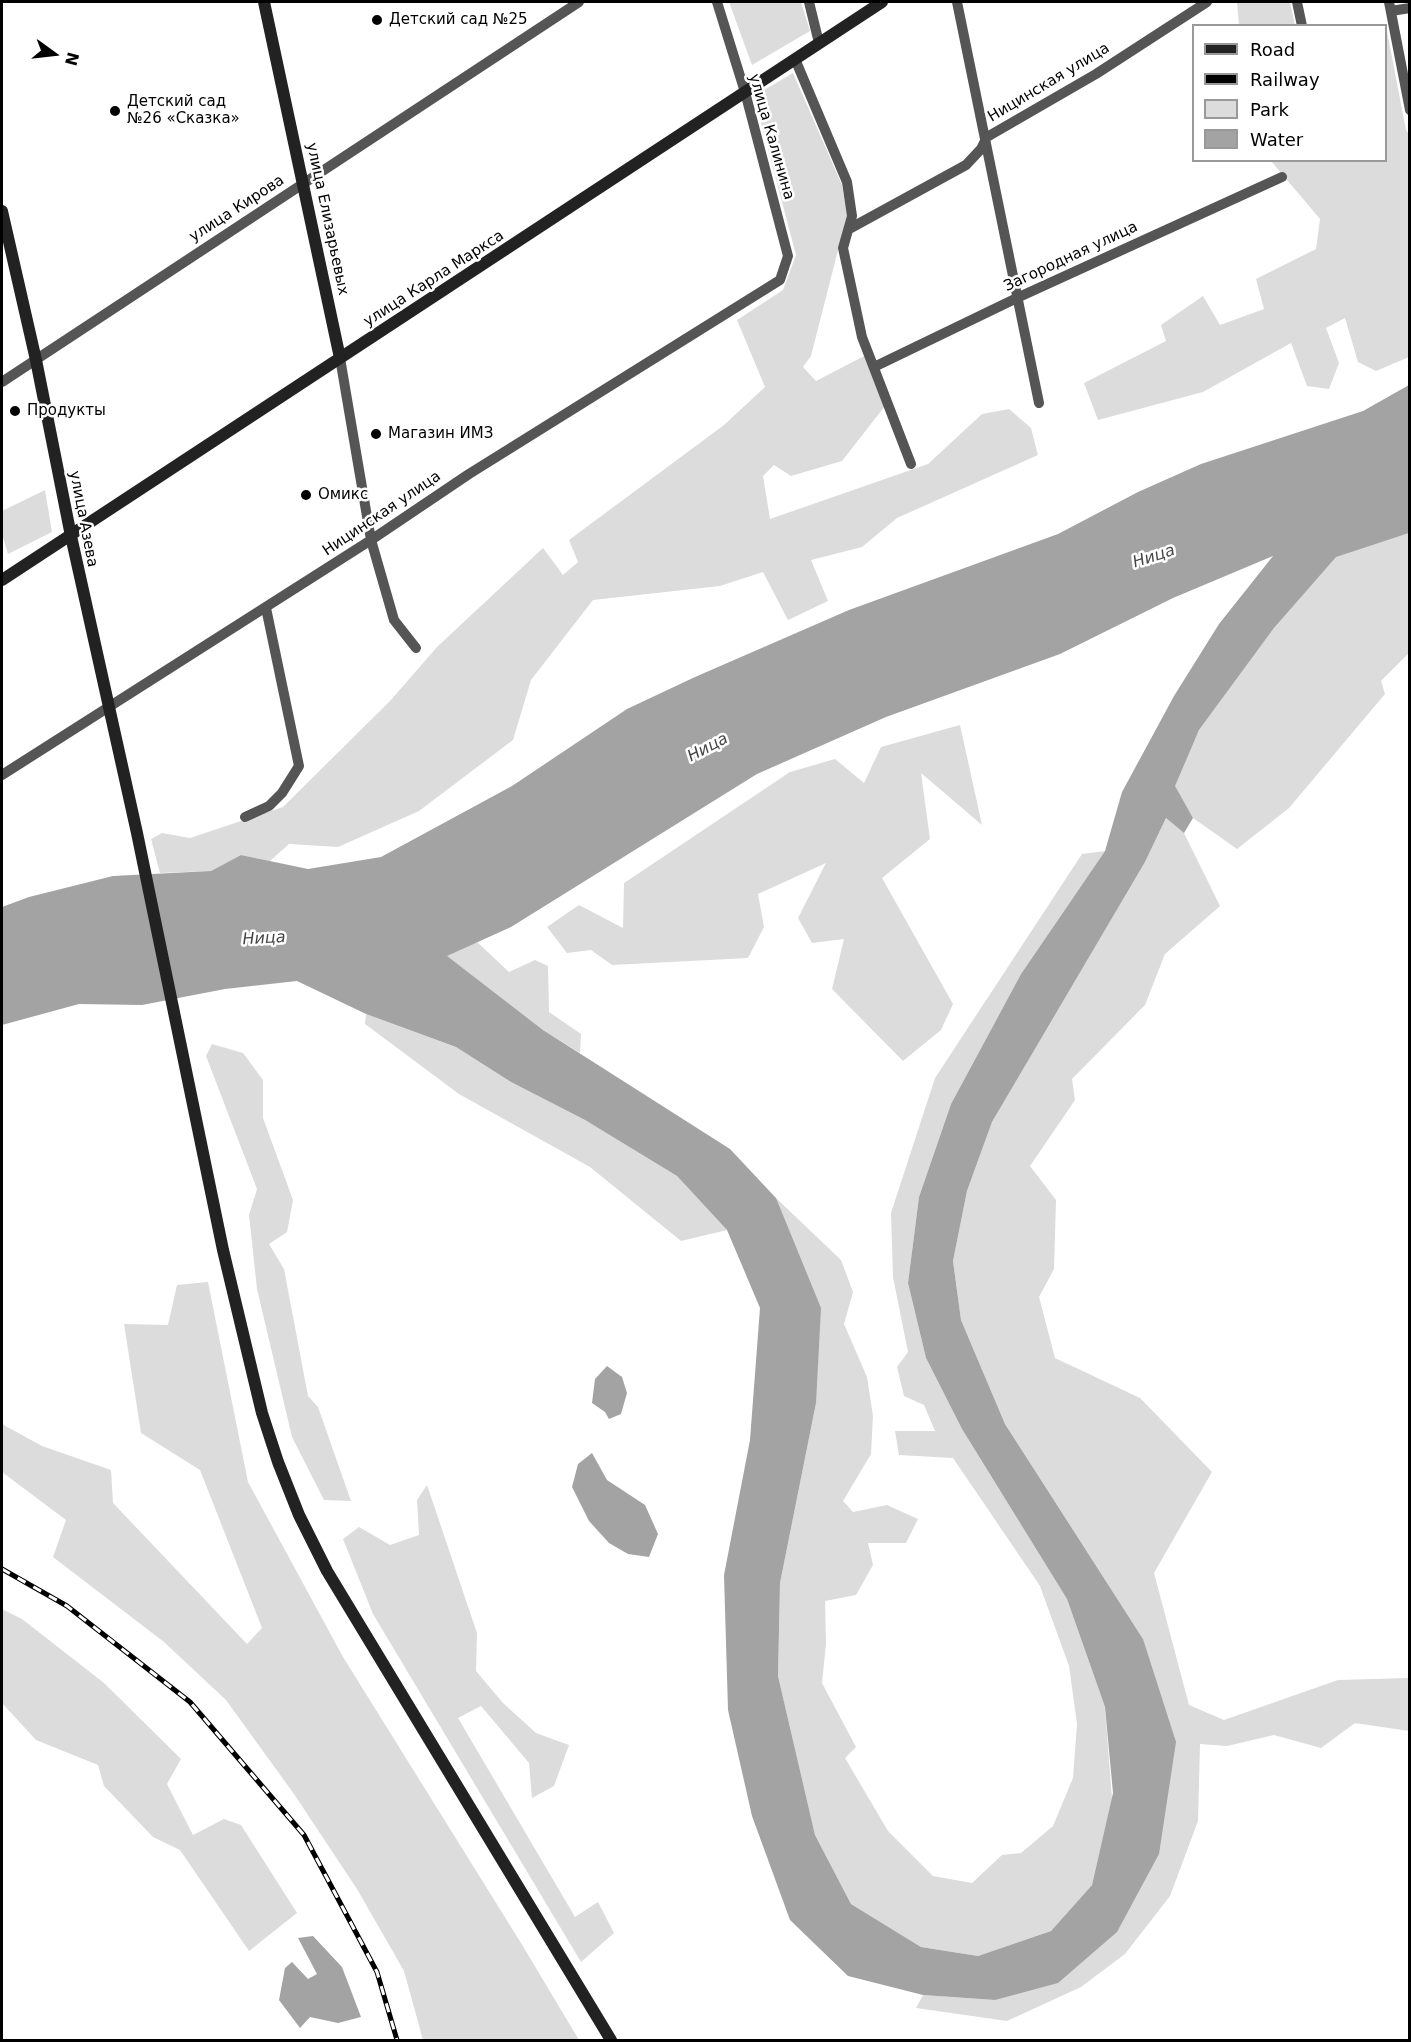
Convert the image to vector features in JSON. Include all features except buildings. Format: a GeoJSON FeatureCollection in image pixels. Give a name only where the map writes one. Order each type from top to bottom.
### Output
{"type":"FeatureCollection","features":[{"type":"Feature","properties":{"kind":"street","name":"улица Елизарьевых"},"geometry":{"type":"LineString","coordinates":[[264,2],[340,358],[371,540],[394,620],[416,648]]}},
{"type":"Feature","properties":{"kind":"street","name":"улица Кирова"},"geometry":{"type":"LineString","coordinates":[[2,382],[579,2]]}},
{"type":"Feature","properties":{"kind":"street","name":"улица Калинина"},"geometry":{"type":"LineString","coordinates":[[717,2],[745,92],[788,256],[780,280]]}},
{"type":"Feature","properties":{"kind":"street"},"geometry":{"type":"LineString","coordinates":[[809,2],[819,43]]}},
{"type":"Feature","properties":{"kind":"street","name":"улица Карла Маркса"},"geometry":{"type":"LineString","coordinates":[[2,580],[882,2]]}},
{"type":"Feature","properties":{"kind":"street"},"geometry":{"type":"LineString","coordinates":[[957,2],[987,138],[1039,403]]}},
{"type":"Feature","properties":{"kind":"street","name":"Ницинская улица"},"geometry":{"type":"LineString","coordinates":[[849,229],[966,165],[981,149],[987,138],[1096,74],[1206,2]]}},
{"type":"Feature","properties":{"kind":"street"},"geometry":{"type":"LineString","coordinates":[[1297,2],[1302,24]]}},
{"type":"Feature","properties":{"kind":"street"},"geometry":{"type":"LineString","coordinates":[[1410,8],[1390,6],[1410,110]]}},
{"type":"Feature","properties":{"kind":"street"},"geometry":{"type":"LineString","coordinates":[[795,59],[847,182],[852,216],[843,248],[862,337],[911,464]]}},
{"type":"Feature","properties":{"kind":"street","name":"Загородная улица"},"geometry":{"type":"LineString","coordinates":[[874,367],[1019,297],[1282,177]]}},
{"type":"Feature","properties":{"kind":"street","name":"улица Азева"},"geometry":{"type":"LineString","coordinates":[[2,211],[36,360],[108,708],[137,833],[223,1250],[262,1413],[299,1515],[327,1571],[611,2040]]}},
{"type":"Feature","properties":{"kind":"street","name":"Ницинская улица"},"geometry":{"type":"LineString","coordinates":[[2,775],[266,608],[469,474],[780,280]]}},
{"type":"Feature","properties":{"kind":"street"},"geometry":{"type":"LineString","coordinates":[[245,817],[269,806],[282,793],[300,766],[266,608]]}},
{"type":"Feature","properties":{"kind":"green space"},"geometry":{"type":"Polygon","coordinates":[[[729,2],[801,2],[810,31],[752,65],[729,2]]]}},
{"type":"Feature","properties":{"kind":"green space"},"geometry":{"type":"Polygon","coordinates":[[[1237,2],[1290,2],[1295,24],[1239,24],[1237,2]]]}},
{"type":"Feature","properties":{"kind":"green space"},"geometry":{"type":"Polygon","coordinates":[[[1387,31],[1406,130],[1409,135],[1409,357],[1376,371],[1358,362],[1345,318],[1326,328],[1339,363],[1329,389],[1307,386],[1291,343],[1203,392],[1098,420],[1084,383],[1166,341],[1161,325],[1203,296],[1220,325],[1264,309],[1256,279],[1316,249],[1320,219],[1272,162],[1387,162],[1387,31]]]}},
{"type":"Feature","properties":{"kind":"green space"},"geometry":{"type":"Polygon","coordinates":[[[793,73],[842,185],[847,215],[811,356],[803,367],[816,381],[866,355],[885,406],[842,461],[791,476],[774,465],[763,476],[770,519],[928,464],[982,414],[1009,409],[1031,428],[1038,455],[897,518],[862,547],[811,560],[828,601],[788,620],[763,572],[720,586],[593,600],[531,680],[513,740],[419,811],[338,847],[289,844],[270,861],[241,855],[211,871],[160,873],[151,839],[162,833],[190,838],[283,807],[390,701],[437,647],[543,548],[563,575],[578,562],[569,540],[724,425],[765,387],[737,320],[783,290],[796,255],[754,96],[793,73]]]}},
{"type":"Feature","properties":{"kind":"green space"},"geometry":{"type":"Polygon","coordinates":[[[45,490],[52,532],[8,554],[2,534],[2,511],[45,490]]]}},
{"type":"Feature","properties":{"kind":"green space"},"geometry":{"type":"Polygon","coordinates":[[[1409,533],[1409,653],[1381,681],[1385,694],[1289,808],[1237,849],[1193,818],[1174,786],[1199,730],[1274,628],[1336,556],[1409,533]]]}},
{"type":"Feature","properties":{"kind":"green space"},"geometry":{"type":"Polygon","coordinates":[[[960,725],[982,825],[921,773],[930,839],[882,878],[953,1004],[941,1030],[903,1061],[832,989],[844,939],[812,943],[798,918],[826,863],[758,894],[764,927],[748,958],[612,965],[591,950],[567,953],[547,927],[579,905],[623,928],[624,883],[790,772],[835,759],[864,783],[881,747],[960,725]]]}},
{"type":"Feature","properties":{"kind":"green space"},"geometry":{"type":"Polygon","coordinates":[[[1166,818],[1184,833],[1220,906],[1165,954],[1145,1005],[1072,1079],[1075,1100],[1030,1166],[1056,1200],[1054,1269],[1039,1297],[1055,1358],[1140,1398],[1212,1472],[1154,1573],[1189,1705],[1224,1720],[1338,1680],[1409,1678],[1409,1731],[1355,1723],[1321,1748],[1274,1735],[1227,1746],[1200,1744],[1198,1821],[1170,1896],[1125,1954],[1081,1987],[1007,2021],[916,2008],[923,1995],[995,2000],[1117,1932],[1143,1639],[1005,1424],[961,1320],[953,1261],[967,1191],[992,1122],[1145,862],[1166,818]]]}},
{"type":"Feature","properties":{"kind":"green space"},"geometry":{"type":"Polygon","coordinates":[[[1105,851],[1021,974],[951,1104],[919,1197],[908,1283],[926,1358],[962,1429],[1067,1599],[1105,1707],[1112,1799],[1092,1885],[1051,1931],[978,1956],[921,1947],[851,1904],[815,1835],[778,1676],[780,1583],[816,1403],[776,1198],[841,1260],[853,1292],[844,1324],[867,1377],[873,1416],[871,1454],[843,1501],[853,1512],[887,1505],[918,1519],[906,1543],[868,1543],[873,1565],[856,1595],[825,1601],[826,1644],[822,1683],[856,1747],[845,1758],[888,1831],[933,1876],[972,1883],[1002,1855],[1021,1853],[1053,1826],[1073,1778],[1077,1724],[1069,1666],[1040,1586],[953,1458],[899,1455],[895,1431],[935,1431],[924,1405],[904,1396],[897,1367],[908,1352],[893,1277],[891,1213],[935,1078],[1082,854],[1105,851]]]}},
{"type":"Feature","properties":{"kind":"green space"},"geometry":{"type":"Polygon","coordinates":[[[477,942],[509,972],[535,960],[548,966],[549,1012],[581,1034],[580,1053],[543,1030],[446,956],[477,942]]]}},
{"type":"Feature","properties":{"kind":"green space"},"geometry":{"type":"Polygon","coordinates":[[[366,1014],[456,1047],[511,1082],[585,1120],[677,1176],[727,1230],[681,1241],[590,1167],[459,1094],[365,1024],[366,1014]]]}},
{"type":"Feature","properties":{"kind":"green space"},"geometry":{"type":"Polygon","coordinates":[[[212,1044],[243,1053],[263,1080],[263,1118],[293,1200],[287,1232],[269,1244],[284,1269],[308,1396],[318,1407],[351,1501],[324,1500],[292,1437],[257,1289],[249,1215],[257,1189],[206,1056],[212,1044]]]}},
{"type":"Feature","properties":{"kind":"green space"},"geometry":{"type":"Polygon","coordinates":[[[208,1282],[248,1482],[343,1657],[579,2040],[423,2040],[404,1971],[357,1889],[294,1794],[226,1700],[164,1642],[53,1557],[66,1520],[2,1472],[2,1424],[42,1446],[111,1470],[113,1503],[247,1644],[262,1628],[200,1470],[141,1433],[124,1324],[168,1325],[177,1285],[208,1282]]]}},
{"type":"Feature","properties":{"kind":"green space"},"geometry":{"type":"Polygon","coordinates":[[[427,1485],[477,1633],[476,1671],[503,1703],[536,1733],[569,1745],[554,1786],[532,1798],[529,1763],[481,1706],[458,1718],[575,1917],[598,1902],[614,1933],[581,1962],[373,1614],[343,1539],[359,1527],[390,1545],[419,1535],[417,1500],[427,1485]]]}},
{"type":"Feature","properties":{"kind":"green space"},"geometry":{"type":"Polygon","coordinates":[[[2,1609],[22,1619],[104,1683],[181,1759],[167,1784],[193,1835],[224,1819],[241,1825],[297,1913],[249,1951],[180,1850],[153,1837],[104,1786],[98,1765],[36,1740],[2,1703],[2,1609]]]}},
{"type":"Feature","properties":{"kind":"water","name":"Ница"},"geometry":{"type":"Polygon","coordinates":[[[1409,385],[1409,533],[1336,557],[1274,628],[1199,730],[1175,786],[1193,818],[1184,833],[1166,818],[1145,862],[992,1122],[967,1191],[953,1261],[961,1320],[1005,1424],[1143,1639],[1176,1742],[1159,1854],[1117,1932],[1058,1983],[995,2000],[923,1995],[848,1976],[790,1920],[752,1816],[728,1710],[724,1575],[750,1440],[760,1308],[727,1230],[677,1176],[585,1120],[511,1082],[456,1047],[366,1014],[297,981],[225,989],[142,1005],[79,1004],[2,1025],[2,907],[29,897],[113,876],[211,871],[241,855],[308,869],[381,857],[512,786],[627,709],[695,677],[849,610],[1058,534],[1138,492],[1201,464],[1363,411],[1409,385]],[[1273,556],[1173,598],[1060,654],[886,717],[757,774],[511,927],[447,956],[543,1030],[730,1149],[776,1198],[821,1308],[816,1403],[780,1583],[778,1676],[815,1835],[851,1904],[921,1947],[978,1956],[1051,1931],[1092,1885],[1113,1793],[1105,1707],[1067,1599],[962,1429],[926,1358],[908,1283],[919,1197],[951,1104],[1021,974],[1105,851],[1122,792],[1174,696],[1219,624],[1273,556]]]}},
{"type":"Feature","properties":{"kind":"water"},"geometry":{"type":"Polygon","coordinates":[[[607,1366],[622,1377],[627,1393],[621,1414],[609,1419],[605,1412],[592,1403],[595,1379],[607,1366]]]}},
{"type":"Feature","properties":{"kind":"water"},"geometry":{"type":"Polygon","coordinates":[[[592,1453],[607,1480],[645,1505],[658,1534],[649,1557],[628,1554],[609,1543],[589,1521],[572,1487],[578,1464],[592,1453]]]}},
{"type":"Feature","properties":{"kind":"water"},"geometry":{"type":"Polygon","coordinates":[[[313,1936],[342,1967],[361,2017],[338,2023],[310,2017],[300,2028],[279,2000],[285,1968],[292,1962],[308,1979],[317,1974],[298,1938],[313,1936]]]}},
{"type":"Feature","properties":{"kind":"railway"},"geometry":{"type":"LineString","coordinates":[[2,1569],[67,1606],[190,1702],[304,1835],[377,1972],[397,2040]]}},
{"type":"Feature","properties":{"kind":"place","name":"Детский сад №25"},"geometry":{"type":"Point","coordinates":[377,20]}},
{"type":"Feature","properties":{"kind":"place","name":"Детский сад №26 «Сказка»"},"geometry":{"type":"Point","coordinates":[115,111]}},
{"type":"Feature","properties":{"kind":"place","name":"Продукты"},"geometry":{"type":"Point","coordinates":[15,411]}},
{"type":"Feature","properties":{"kind":"place","name":"Магазин ИМЗ"},"geometry":{"type":"Point","coordinates":[376,434]}},
{"type":"Feature","properties":{"kind":"place","name":"Омикс"},"geometry":{"type":"Point","coordinates":[306,495]}}]}
